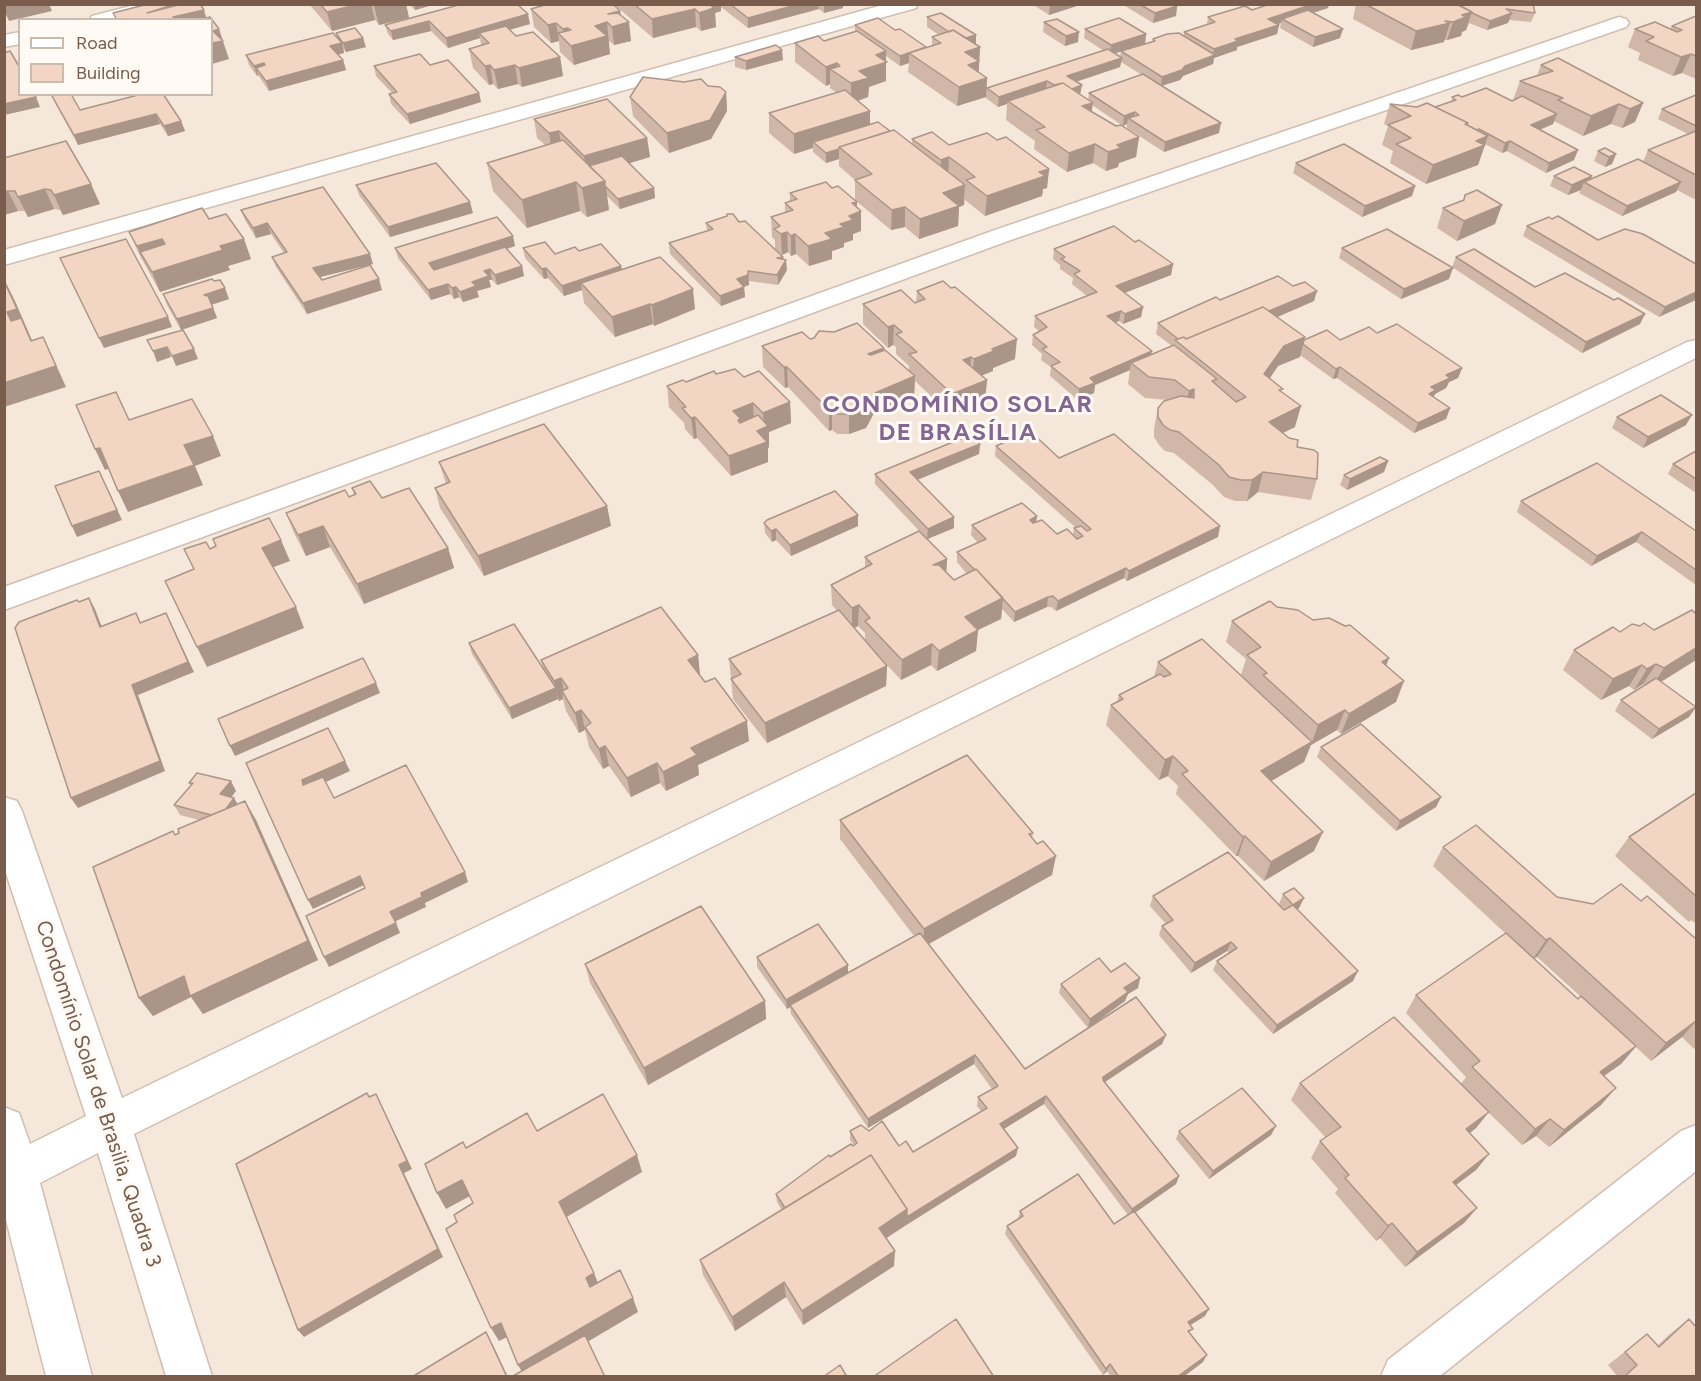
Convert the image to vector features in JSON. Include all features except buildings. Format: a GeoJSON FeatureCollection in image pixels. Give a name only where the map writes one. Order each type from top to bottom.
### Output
{"type":"FeatureCollection","features":[{"type":"Feature","properties":{"kind":"street"},"geometry":{"type":"LineString","coordinates":[[107,18],[164,4]]}},
{"type":"Feature","properties":{"kind":"street"},"geometry":{"type":"LineString","coordinates":[[4,258],[909,4]]}},
{"type":"Feature","properties":{"kind":"street"},"geometry":{"type":"LineString","coordinates":[[4,599],[1000,236],[1619,23]]}},
{"type":"Feature","properties":{"kind":"street"},"geometry":{"type":"LineString","coordinates":[[17,1173],[110,1125],[1696,348]]}},
{"type":"Feature","properties":{"kind":"street","name":"Condomínio Solar de Brasilia, Quadra 3"},"geometry":{"type":"LineString","coordinates":[[4,811],[110,1125],[189,1377]]}},
{"type":"Feature","properties":{"kind":"street"},"geometry":{"type":"LineString","coordinates":[[4,1126],[69,1377]]}},
{"type":"Feature","properties":{"kind":"street"},"geometry":{"type":"LineString","coordinates":[[1404,1377],[1696,1145]]}},
{"type":"Feature","properties":{"kind":"shaded area"},"geometry":{"type":"Polygon","coordinates":[[[5,5],[1696,5],[1696,1376],[5,1376],[5,5]]]}},
{"type":"Feature","properties":{"kind":"district","name":"CONDOMÍNIO SOLAR DE BRASÍLIA"},"geometry":{"type":"Point","coordinates":[958,419]}}]}
